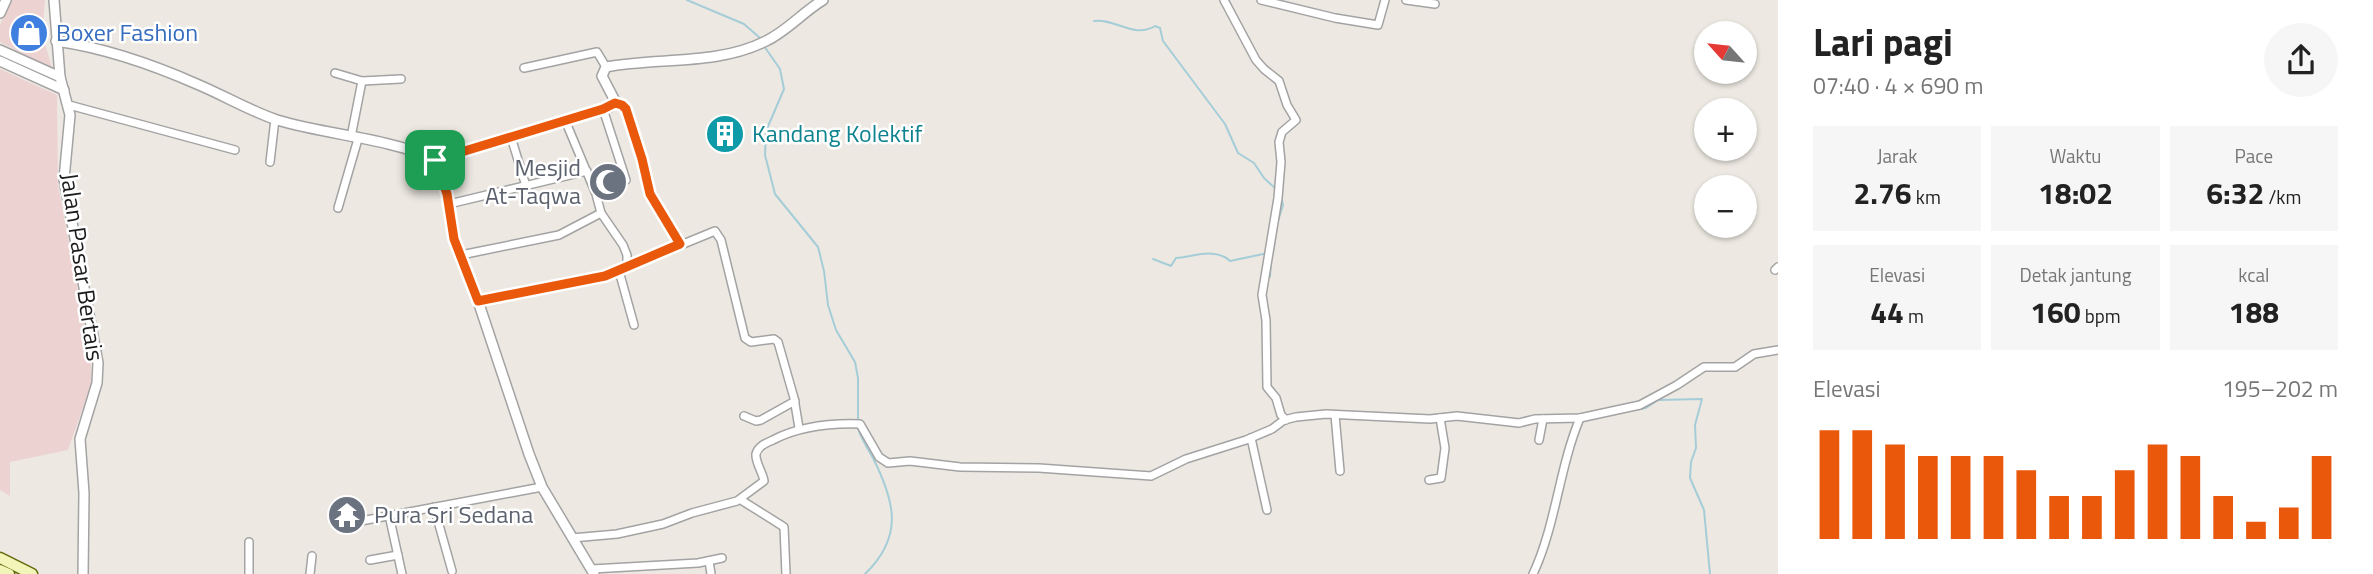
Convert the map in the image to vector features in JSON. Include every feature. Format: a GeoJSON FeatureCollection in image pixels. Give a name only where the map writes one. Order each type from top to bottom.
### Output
{"type":"FeatureCollection","features":[{"type":"Feature","properties":{"kind":"main road"},"geometry":{"type":"LineString","coordinates":[[0,558],[31,574]]}},
{"type":"Feature","properties":{"kind":"main road"},"geometry":{"type":"LineString","coordinates":[[0,570],[9,574]]}},
{"type":"Feature","properties":{"kind":"street"},"geometry":{"type":"LineString","coordinates":[[0,13],[6,0]]}},
{"type":"Feature","properties":{"kind":"street","name":"Jalan Pasar Bertais"},"geometry":{"type":"LineString","coordinates":[[54,0],[60,78],[69,105],[70,122],[64,174],[98,363],[97,383],[80,439],[84,493],[83,574]]}},
{"type":"Feature","properties":{"kind":"street"},"geometry":{"type":"LineString","coordinates":[[606,67],[682,61],[750,48],[768,40],[823,0]]}},
{"type":"Feature","properties":{"kind":"street"},"geometry":{"type":"LineString","coordinates":[[1224,0],[1256,60],[1279,81],[1296,119],[1280,137],[1278,198],[1262,295],[1266,320],[1267,387],[1276,398],[1281,415],[1286,420]]}},
{"type":"Feature","properties":{"kind":"street"},"geometry":{"type":"LineString","coordinates":[[1261,0],[1353,22],[1378,25],[1385,0]]}},
{"type":"Feature","properties":{"kind":"street"},"geometry":{"type":"LineString","coordinates":[[1406,0],[1435,4]]}},
{"type":"Feature","properties":{"kind":"street"},"geometry":{"type":"LineString","coordinates":[[56,41],[95,48],[141,63],[275,119],[404,149],[435,160],[615,103],[622,105],[626,109],[642,159],[650,194],[680,244]]}},
{"type":"Feature","properties":{"kind":"street"},"geometry":{"type":"LineString","coordinates":[[0,50],[60,78]]}},
{"type":"Feature","properties":{"kind":"street"},"geometry":{"type":"LineString","coordinates":[[524,68],[597,52],[606,67]]}},
{"type":"Feature","properties":{"kind":"street"},"geometry":{"type":"LineString","coordinates":[[0,61],[64,90]]}},
{"type":"Feature","properties":{"kind":"street"},"geometry":{"type":"LineString","coordinates":[[606,67],[602,76],[615,103]]}},
{"type":"Feature","properties":{"kind":"street"},"geometry":{"type":"LineString","coordinates":[[335,73],[362,81],[401,79]]}},
{"type":"Feature","properties":{"kind":"street"},"geometry":{"type":"LineString","coordinates":[[338,208],[354,138],[362,81]]}},
{"type":"Feature","properties":{"kind":"street"},"geometry":{"type":"LineString","coordinates":[[69,105],[235,150]]}},
{"type":"Feature","properties":{"kind":"street"},"geometry":{"type":"LineString","coordinates":[[603,109],[626,180]]}},
{"type":"Feature","properties":{"kind":"street"},"geometry":{"type":"LineString","coordinates":[[270,162],[275,119]]}},
{"type":"Feature","properties":{"kind":"street"},"geometry":{"type":"LineString","coordinates":[[565,120],[587,171],[601,213],[627,255],[623,269],[634,325]]}},
{"type":"Feature","properties":{"kind":"street"},"geometry":{"type":"LineString","coordinates":[[511,137],[526,186]]}},
{"type":"Feature","properties":{"kind":"street"},"geometry":{"type":"LineString","coordinates":[[435,160],[449,204],[450,223],[517,422],[542,487],[593,571],[722,558]]}},
{"type":"Feature","properties":{"kind":"street"},"geometry":{"type":"LineString","coordinates":[[449,204],[587,171]]}},
{"type":"Feature","properties":{"kind":"street"},"geometry":{"type":"LineString","coordinates":[[461,255],[559,235],[601,213]]}},
{"type":"Feature","properties":{"kind":"street"},"geometry":{"type":"LineString","coordinates":[[478,301],[605,276],[712,231],[720,235],[744,337],[751,342],[772,339],[778,341],[795,401],[799,428]]}},
{"type":"Feature","properties":{"kind":"street"},"geometry":{"type":"LineString","coordinates":[[572,538],[626,533],[741,499],[764,481],[757,458],[762,445],[799,428],[855,424],[879,457],[888,464],[910,461],[960,467],[1039,468],[1154,475],[1186,459],[1251,438],[1286,420],[1326,414],[1480,417],[1520,423],[1580,418],[1640,405],[1683,382],[1704,367],[1735,367],[1754,354],[1778,350]]}},
{"type":"Feature","properties":{"kind":"street"},"geometry":{"type":"LineString","coordinates":[[744,416],[761,420],[795,401]]}},
{"type":"Feature","properties":{"kind":"street"},"geometry":{"type":"LineString","coordinates":[[1335,415],[1340,471]]}},
{"type":"Feature","properties":{"kind":"street"},"geometry":{"type":"LineString","coordinates":[[1429,480],[1441,478],[1446,447],[1440,418]]}},
{"type":"Feature","properties":{"kind":"street"},"geometry":{"type":"LineString","coordinates":[[1533,574],[1570,442],[1580,418]]}},
{"type":"Feature","properties":{"kind":"street"},"geometry":{"type":"LineString","coordinates":[[1539,440],[1543,419]]}},
{"type":"Feature","properties":{"kind":"street"},"geometry":{"type":"LineString","coordinates":[[1251,438],[1267,510]]}},
{"type":"Feature","properties":{"kind":"street"},"geometry":{"type":"LineString","coordinates":[[361,521],[542,487]]}},
{"type":"Feature","properties":{"kind":"street"},"geometry":{"type":"LineString","coordinates":[[741,499],[782,524],[785,529],[786,574]]}},
{"type":"Feature","properties":{"kind":"street"},"geometry":{"type":"LineString","coordinates":[[434,507],[452,571]]}},
{"type":"Feature","properties":{"kind":"street"},"geometry":{"type":"LineString","coordinates":[[389,515],[402,574]]}},
{"type":"Feature","properties":{"kind":"street"},"geometry":{"type":"LineString","coordinates":[[249,542],[249,574]]}},
{"type":"Feature","properties":{"kind":"street"},"geometry":{"type":"LineString","coordinates":[[370,560],[398,555]]}},
{"type":"Feature","properties":{"kind":"street"},"geometry":{"type":"LineString","coordinates":[[310,574],[312,556]]}},
{"type":"Feature","properties":{"kind":"street"},"geometry":{"type":"LineString","coordinates":[[709,561],[711,574]]}},
{"type":"Feature","properties":{"kind":"shaded area"},"geometry":{"type":"Polygon","coordinates":[[[11,0],[45,0],[42,33],[52,68],[0,42],[0,25],[11,0]]]}},
{"type":"Feature","properties":{"kind":"shaded area"},"geometry":{"type":"Polygon","coordinates":[[[0,69],[57,95],[58,185],[91,360],[91,385],[68,450],[10,462],[10,496],[0,490],[0,69]]]}},
{"type":"Feature","properties":{"kind":"waterway"},"geometry":{"type":"LineString","coordinates":[[687,0],[744,24],[760,38]]}},
{"type":"Feature","properties":{"kind":"waterway"},"geometry":{"type":"LineString","coordinates":[[1094,21],[1140,30],[1155,26],[1160,28],[1163,41],[1225,124],[1238,153],[1254,163],[1276,189]]}},
{"type":"Feature","properties":{"kind":"waterway"},"geometry":{"type":"LineString","coordinates":[[764,46],[780,69],[784,89],[766,131],[765,155],[775,194],[818,247],[828,305],[836,330],[855,362],[858,378],[858,423]]}},
{"type":"Feature","properties":{"kind":"waterway"},"geometry":{"type":"LineString","coordinates":[[1278,221],[1283,205],[1280,193]]}},
{"type":"Feature","properties":{"kind":"waterway"},"geometry":{"type":"LineString","coordinates":[[1273,252],[1277,226]]}},
{"type":"Feature","properties":{"kind":"waterway"},"geometry":{"type":"LineString","coordinates":[[1153,259],[1171,266],[1176,258],[1197,255],[1218,254],[1230,261],[1268,253]]}},
{"type":"Feature","properties":{"kind":"waterway"},"geometry":{"type":"LineString","coordinates":[[1270,277],[1271,260]]}},
{"type":"Feature","properties":{"kind":"waterway"},"geometry":{"type":"LineString","coordinates":[[1634,410],[1646,408],[1658,400],[1702,399],[1695,425],[1696,448],[1691,462],[1690,478],[1704,510],[1710,574]]}},
{"type":"Feature","properties":{"kind":"waterway"},"geometry":{"type":"LineString","coordinates":[[858,428],[887,489],[892,518],[886,546],[865,574]]}},
{"type":"Feature","properties":{"kind":"place","name":"Boxer Fashion"},"geometry":{"type":"Point","coordinates":[29,33]}},
{"type":"Feature","properties":{"kind":"place","name":"Kandang Kolektif"},"geometry":{"type":"Point","coordinates":[725,134]}},
{"type":"Feature","properties":{"kind":"place","name":"Mesjid At-Taqwa"},"geometry":{"type":"Point","coordinates":[608,182]}},
{"type":"Feature","properties":{"kind":"place","name":"Pura Sri Sedana"},"geometry":{"type":"Point","coordinates":[347,515]}},
{"type":"Feature","properties":{"kind":"route"},"geometry":{"type":"LineString","coordinates":[[615,103],[622,105],[634,132],[650,194],[680,244],[656,257],[605,276],[478,301],[454,239],[447,194],[435,160],[610,107],[615,103]]}}]}
